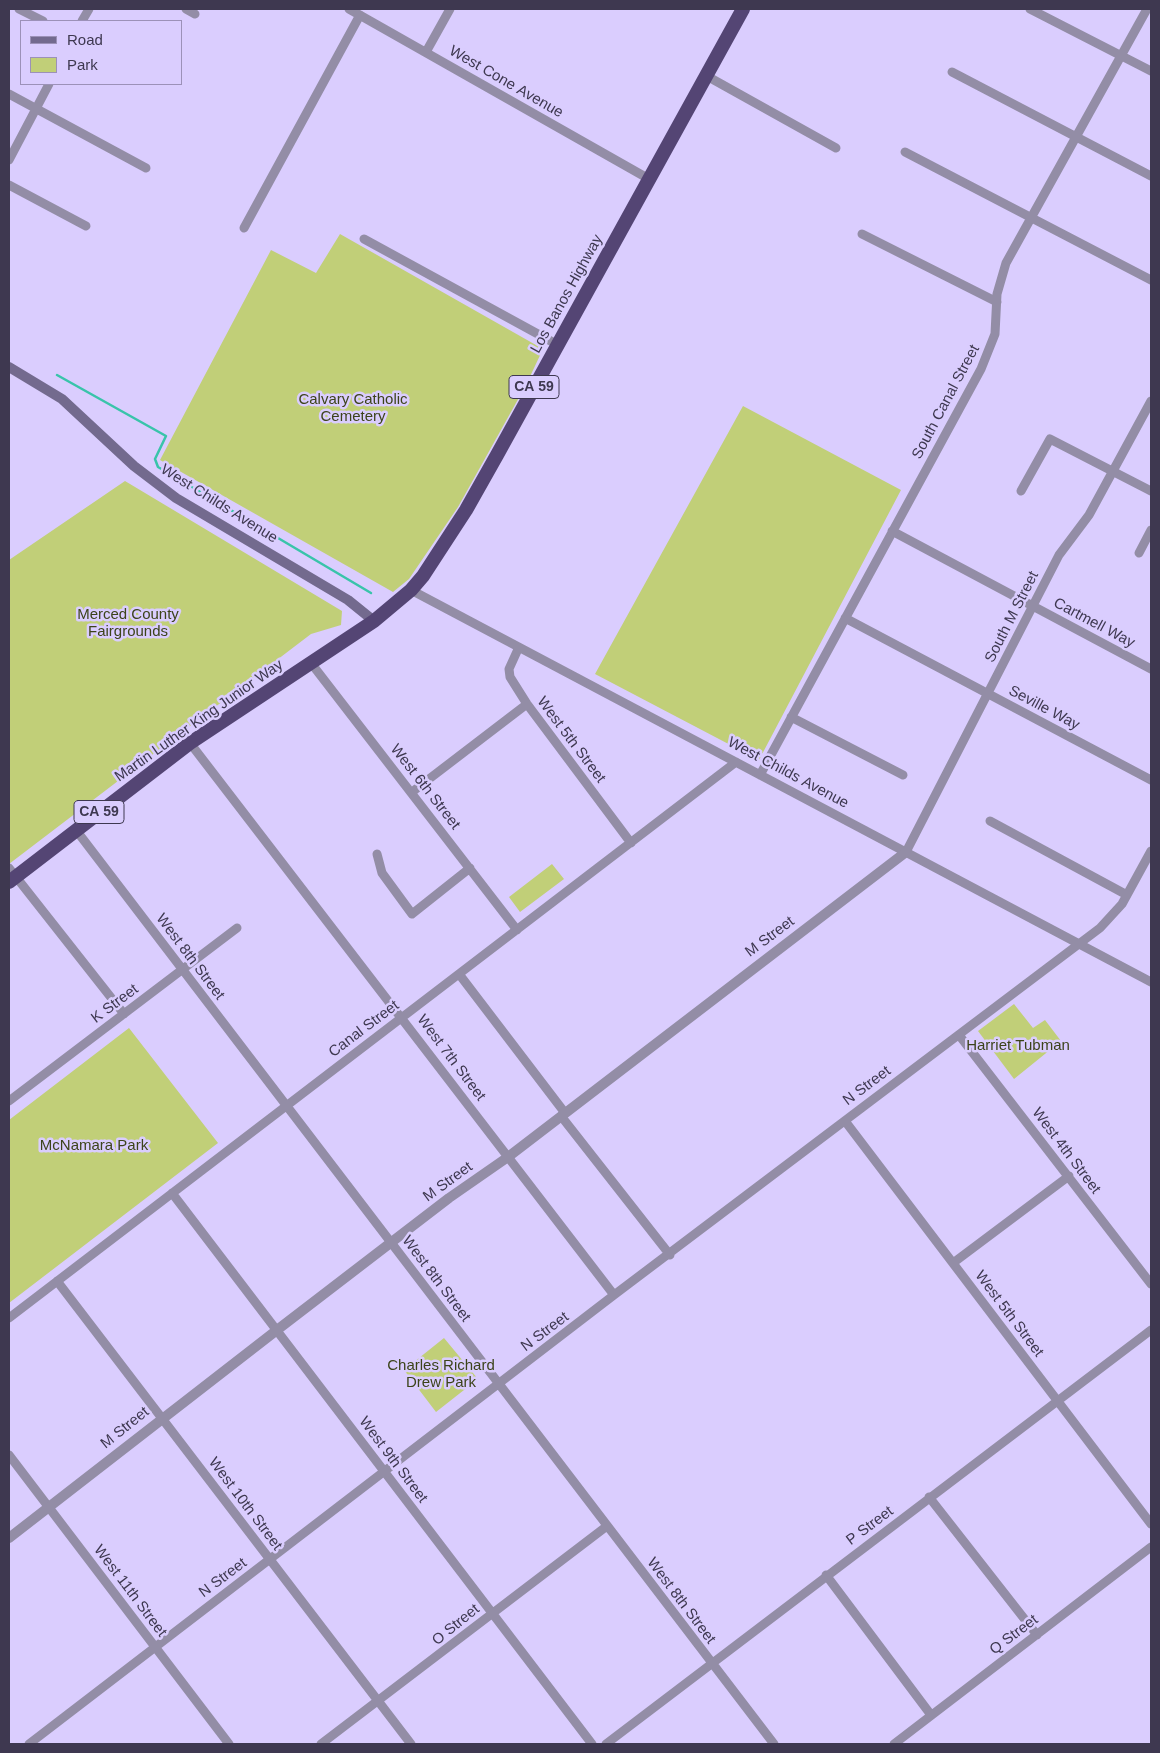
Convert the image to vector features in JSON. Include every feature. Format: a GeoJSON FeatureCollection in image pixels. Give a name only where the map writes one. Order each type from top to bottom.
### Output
{"type":"FeatureCollection","features":[{"type":"Feature","properties":{"kind":"highway","name":"Los Banos Highway"},"geometry":{"type":"LineString","coordinates":[[411,590],[427,570],[466,510],[743,9]]}},
{"type":"Feature","properties":{"kind":"highway","name":"Martin Luther King Junior Way"},"geometry":{"type":"LineString","coordinates":[[11,876],[76,830],[190,743],[374,622],[411,590]]}},
{"type":"Feature","properties":{"kind":"main road","name":"West Childs Avenue"},"geometry":{"type":"LineString","coordinates":[[9,367],[62,400],[134,466],[176,498],[348,600],[374,622]]}},
{"type":"Feature","properties":{"kind":"street"},"geometry":{"type":"LineString","coordinates":[[19,9],[41,20]]}},
{"type":"Feature","properties":{"kind":"street"},"geometry":{"type":"LineString","coordinates":[[83,20],[89,9]]}},
{"type":"Feature","properties":{"kind":"street"},"geometry":{"type":"LineString","coordinates":[[186,9],[196,14]]}},
{"type":"Feature","properties":{"kind":"street","name":"West Cone Avenue"},"geometry":{"type":"LineString","coordinates":[[349,9],[649,179]]}},
{"type":"Feature","properties":{"kind":"street"},"geometry":{"type":"LineString","coordinates":[[426,52],[450,9]]}},
{"type":"Feature","properties":{"kind":"street"},"geometry":{"type":"LineString","coordinates":[[1030,9],[1151,71]]}},
{"type":"Feature","properties":{"kind":"street","name":"South Canal Street"},"geometry":{"type":"LineString","coordinates":[[760,775],[990,350],[996,326],[1002,273],[1075,136],[1147,9]]}},
{"type":"Feature","properties":{"kind":"street"},"geometry":{"type":"LineString","coordinates":[[244,228],[360,15]]}},
{"type":"Feature","properties":{"kind":"street"},"geometry":{"type":"LineString","coordinates":[[952,72],[1151,176]]}},
{"type":"Feature","properties":{"kind":"street"},"geometry":{"type":"LineString","coordinates":[[706,75],[836,148]]}},
{"type":"Feature","properties":{"kind":"street"},"geometry":{"type":"LineString","coordinates":[[9,160],[48,85]]}},
{"type":"Feature","properties":{"kind":"street"},"geometry":{"type":"LineString","coordinates":[[9,94],[146,168]]}},
{"type":"Feature","properties":{"kind":"street"},"geometry":{"type":"LineString","coordinates":[[906,152],[1151,280]]}},
{"type":"Feature","properties":{"kind":"street"},"geometry":{"type":"LineString","coordinates":[[9,185],[86,226]]}},
{"type":"Feature","properties":{"kind":"street"},"geometry":{"type":"LineString","coordinates":[[862,234],[998,302]]}},
{"type":"Feature","properties":{"kind":"street"},"geometry":{"type":"LineString","coordinates":[[364,239],[558,345]]}},
{"type":"Feature","properties":{"kind":"street","name":"South M Street"},"geometry":{"type":"LineString","coordinates":[[906,852],[1059,556],[1089,515],[1151,401]]}},
{"type":"Feature","properties":{"kind":"street"},"geometry":{"type":"LineString","coordinates":[[1021,491],[1050,439],[1151,491]]}},
{"type":"Feature","properties":{"kind":"street"},"geometry":{"type":"LineString","coordinates":[[1139,553],[1151,530]]}},
{"type":"Feature","properties":{"kind":"street","name":"Cartmell Way"},"geometry":{"type":"LineString","coordinates":[[892,531],[1151,669]]}},
{"type":"Feature","properties":{"kind":"street","name":"West Childs Avenue"},"geometry":{"type":"LineString","coordinates":[[411,590],[1151,982]]}},
{"type":"Feature","properties":{"kind":"street","name":"Seville Way"},"geometry":{"type":"LineString","coordinates":[[845,618],[1151,780]]}},
{"type":"Feature","properties":{"kind":"street","name":"West 5th Street"},"geometry":{"type":"LineString","coordinates":[[519,647],[509,669],[510,677],[527,704],[631,843]]}},
{"type":"Feature","properties":{"kind":"street","name":"West 6th Street"},"geometry":{"type":"LineString","coordinates":[[311,663],[517,930]]}},
{"type":"Feature","properties":{"kind":"street"},"geometry":{"type":"LineString","coordinates":[[412,792],[527,704]]}},
{"type":"Feature","properties":{"kind":"street"},"geometry":{"type":"LineString","coordinates":[[791,717],[904,775]]}},
{"type":"Feature","properties":{"kind":"street","name":"West 7th Street"},"geometry":{"type":"LineString","coordinates":[[190,743],[402,1017],[614,1296]]}},
{"type":"Feature","properties":{"kind":"street","name":"Canal Street"},"geometry":{"type":"LineString","coordinates":[[9,1318],[736,762]]}},
{"type":"Feature","properties":{"kind":"street"},"geometry":{"type":"LineString","coordinates":[[990,821],[1127,895]]}},
{"type":"Feature","properties":{"kind":"street","name":"West 8th Street"},"geometry":{"type":"LineString","coordinates":[[76,830],[774,1744]]}},
{"type":"Feature","properties":{"kind":"street","name":"N Street"},"geometry":{"type":"LineString","coordinates":[[29,1744],[41,1741],[155,1647],[844,1121],[1080,944],[1108,921],[1127,895],[1151,851]]}},
{"type":"Feature","properties":{"kind":"street","name":"M Street"},"geometry":{"type":"LineString","coordinates":[[9,1538],[277,1330],[508,1157],[906,852]]}},
{"type":"Feature","properties":{"kind":"street"},"geometry":{"type":"LineString","coordinates":[[377,854],[382,873],[412,914],[470,868]]}},
{"type":"Feature","properties":{"kind":"street"},"geometry":{"type":"LineString","coordinates":[[11,876],[124,1014]]}},
{"type":"Feature","properties":{"kind":"street","name":"K Street"},"geometry":{"type":"LineString","coordinates":[[9,1101],[237,928]]}},
{"type":"Feature","properties":{"kind":"street"},"geometry":{"type":"LineString","coordinates":[[459,974],[670,1255]]}},
{"type":"Feature","properties":{"kind":"street","name":"West 4th Street"},"geometry":{"type":"LineString","coordinates":[[959,1035],[1151,1284]]}},
{"type":"Feature","properties":{"kind":"street","name":"West 5th Street"},"geometry":{"type":"LineString","coordinates":[[844,1121],[1151,1524]]}},
{"type":"Feature","properties":{"kind":"street"},"geometry":{"type":"LineString","coordinates":[[952,1263],[1069,1176]]}},
{"type":"Feature","properties":{"kind":"street","name":"West 9th Street"},"geometry":{"type":"LineString","coordinates":[[172,1193],[592,1744]]}},
{"type":"Feature","properties":{"kind":"street","name":"West 10th Street"},"geometry":{"type":"LineString","coordinates":[[57,1282],[411,1744]]}},
{"type":"Feature","properties":{"kind":"street","name":"P Street"},"geometry":{"type":"LineString","coordinates":[[606,1744],[1151,1330]]}},
{"type":"Feature","properties":{"kind":"street","name":"West 11th Street"},"geometry":{"type":"LineString","coordinates":[[9,1455],[229,1744]]}},
{"type":"Feature","properties":{"kind":"street"},"geometry":{"type":"LineString","coordinates":[[929,1497],[1037,1635]]}},
{"type":"Feature","properties":{"kind":"street","name":"O Street"},"geometry":{"type":"LineString","coordinates":[[321,1744],[607,1526]]}},
{"type":"Feature","properties":{"kind":"street","name":"Q Street"},"geometry":{"type":"LineString","coordinates":[[894,1744],[1151,1547]]}},
{"type":"Feature","properties":{"kind":"street"},"geometry":{"type":"LineString","coordinates":[[826,1576],[931,1716]]}},
{"type":"Feature","properties":{"kind":"green space","name":"Calvary Catholic Cemetery"},"geometry":{"type":"Polygon","coordinates":[[[340,234],[543,349],[526,385],[458,507],[409,579],[393,592],[160,460],[271,250],[316,273],[340,234]]]}},
{"type":"Feature","properties":{"kind":"green space"},"geometry":{"type":"Polygon","coordinates":[[[743,406],[901,490],[759,760],[595,674],[743,406]]]}},
{"type":"Feature","properties":{"kind":"green space","name":"Merced County Fairgrounds"},"geometry":{"type":"Polygon","coordinates":[[[125,481],[342,611],[341,625],[311,634],[9,864],[9,560],[125,481]]]}},
{"type":"Feature","properties":{"kind":"green space"},"geometry":{"type":"Polygon","coordinates":[[[552,864],[564,879],[520,912],[509,897],[552,864]]]}},
{"type":"Feature","properties":{"kind":"green space","name":"Harriet Tubman"},"geometry":{"type":"Polygon","coordinates":[[[1014,1004],[1033,1028],[1045,1020],[1061,1041],[1014,1079],[978,1031],[1014,1004]]]}},
{"type":"Feature","properties":{"kind":"green space","name":"McNamara Park"},"geometry":{"type":"Polygon","coordinates":[[[129,1028],[218,1143],[9,1303],[9,1120],[129,1028]]]}},
{"type":"Feature","properties":{"kind":"green space","name":"Charles Richard Drew Park"},"geometry":{"type":"Polygon","coordinates":[[[444,1338],[478,1379],[436,1412],[404,1370],[444,1338]]]}},
{"type":"Feature","properties":{"kind":"waterway"},"geometry":{"type":"LineString","coordinates":[[57,375],[166,436],[155,459],[158,467],[371,593]]}}]}
